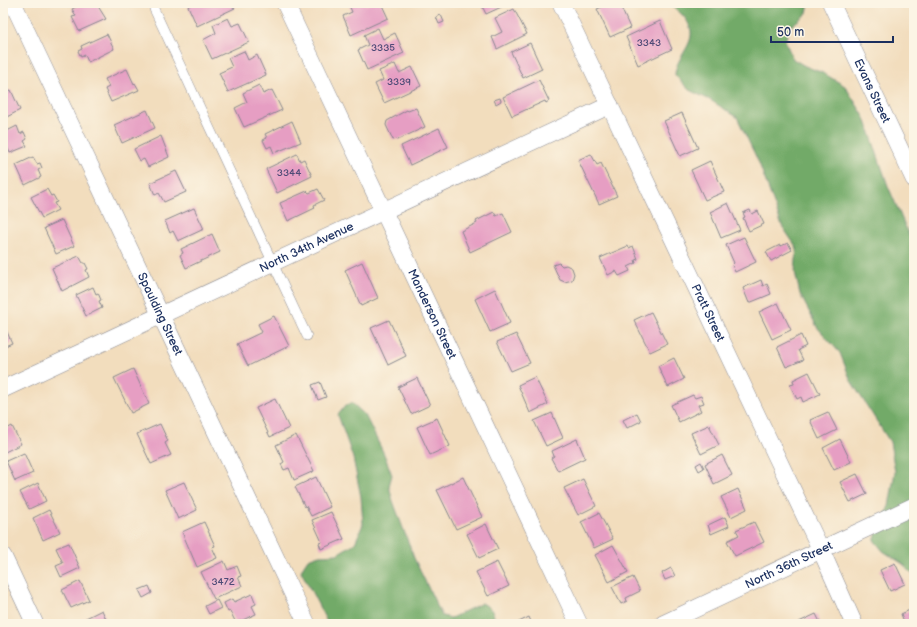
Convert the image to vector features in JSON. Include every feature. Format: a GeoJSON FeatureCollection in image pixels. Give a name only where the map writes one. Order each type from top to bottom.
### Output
{"type":"FeatureCollection","features":[{"type":"Feature","properties":{"kind":"street","name":"Spaulding Street"},"geometry":{"type":"LineString","coordinates":[[13,3],[307,624]]}},
{"type":"Feature","properties":{"kind":"street","name":"Manderson Street"},"geometry":{"type":"LineString","coordinates":[[285,3],[579,624]]}},
{"type":"Feature","properties":{"kind":"street","name":"Pratt Street"},"geometry":{"type":"LineString","coordinates":[[561,3],[821,550],[854,624]]}},
{"type":"Feature","properties":{"kind":"street","name":"Evans Street"},"geometry":{"type":"LineString","coordinates":[[831,3],[913,175]]}},
{"type":"Feature","properties":{"kind":"street","name":"North 34th Avenue"},"geometry":{"type":"LineString","coordinates":[[3,389],[610,105]]}},
{"type":"Feature","properties":{"kind":"street","name":"North 36th Street"},"geometry":{"type":"LineString","coordinates":[[663,624],[914,506]]}},
{"type":"Feature","properties":{"kind":"street"},"geometry":{"type":"LineString","coordinates":[[3,556],[35,624]]}},
{"type":"Feature","properties":{"kind":"lane"},"geometry":{"type":"LineString","coordinates":[[154,9],[307,336]]}},
{"type":"Feature","properties":{"kind":"green space"},"geometry":{"type":"Polygon","coordinates":[[[670,3],[809,3],[807,13],[790,27],[785,41],[793,59],[805,66],[823,73],[845,86],[865,118],[888,186],[909,235],[914,242],[914,576],[903,564],[883,551],[874,540],[889,506],[895,472],[890,442],[851,381],[840,353],[817,327],[800,294],[795,272],[797,248],[782,226],[759,163],[737,117],[710,100],[689,90],[675,75],[678,62],[689,44],[691,32],[686,19],[670,3]]]}},
{"type":"Feature","properties":{"kind":"green space"},"geometry":{"type":"Polygon","coordinates":[[[352,403],[365,415],[384,454],[392,475],[389,486],[393,501],[414,558],[442,616],[451,618],[482,603],[492,611],[494,623],[328,624],[301,571],[308,559],[319,555],[337,554],[355,543],[363,524],[361,497],[353,458],[338,415],[345,406],[352,403]]]}},
{"type":"Feature","properties":{"kind":"building"},"geometry":{"type":"Polygon","coordinates":[[[84,3],[96,3],[106,19],[79,31],[72,17],[76,16],[72,9],[84,3]]]}},
{"type":"Feature","properties":{"kind":"building"},"geometry":{"type":"Polygon","coordinates":[[[195,3],[232,3],[235,8],[197,26],[188,6],[195,3]]]}},
{"type":"Feature","properties":{"kind":"building"},"geometry":{"type":"Polygon","coordinates":[[[348,3],[366,3],[367,5],[371,3],[381,3],[388,18],[351,35],[343,16],[352,12],[348,3]]]}},
{"type":"Feature","properties":{"kind":"building"},"geometry":{"type":"Polygon","coordinates":[[[510,3],[486,14],[481,4],[510,3]]]}},
{"type":"Feature","properties":{"kind":"building"},"geometry":{"type":"Polygon","coordinates":[[[612,3],[619,3],[630,28],[610,37],[597,9],[612,3]]]}},
{"type":"Feature","properties":{"kind":"building"},"geometry":{"type":"Polygon","coordinates":[[[514,9],[527,34],[497,49],[492,37],[502,32],[495,18],[514,9]]]}},
{"type":"Feature","properties":{"kind":"building"},"geometry":{"type":"Polygon","coordinates":[[[441,15],[444,22],[439,24],[436,17],[441,15]]]}},
{"type":"Feature","properties":{"kind":"building"},"geometry":{"type":"Polygon","coordinates":[[[228,18],[232,26],[240,23],[249,42],[212,59],[203,40],[216,33],[213,25],[228,18]]]}},
{"type":"Feature","properties":{"kind":"building"},"geometry":{"type":"Polygon","coordinates":[[[660,21],[672,49],[638,65],[626,37],[660,21]]]}},
{"type":"Feature","properties":{"kind":"building"},"geometry":{"type":"Polygon","coordinates":[[[378,28],[383,39],[395,33],[404,53],[367,70],[358,50],[368,45],[364,35],[378,28]]]}},
{"type":"Feature","properties":{"kind":"building"},"geometry":{"type":"Polygon","coordinates":[[[107,34],[114,49],[88,62],[85,55],[81,57],[78,51],[82,49],[81,46],[107,34]]]}},
{"type":"Feature","properties":{"kind":"building"},"geometry":{"type":"Polygon","coordinates":[[[530,43],[542,69],[523,78],[511,52],[530,43]]]}},
{"type":"Feature","properties":{"kind":"building"},"geometry":{"type":"Polygon","coordinates":[[[244,51],[248,60],[257,55],[266,75],[228,92],[219,73],[232,67],[228,58],[244,51]]]}},
{"type":"Feature","properties":{"kind":"building"},"geometry":{"type":"Polygon","coordinates":[[[395,64],[399,73],[412,67],[421,86],[384,103],[375,84],[383,80],[379,71],[395,64]]]}},
{"type":"Feature","properties":{"kind":"building"},"geometry":{"type":"Polygon","coordinates":[[[127,69],[134,84],[135,83],[139,90],[111,102],[105,89],[109,87],[105,79],[127,69]]]}},
{"type":"Feature","properties":{"kind":"building"},"geometry":{"type":"Polygon","coordinates":[[[539,80],[549,101],[546,103],[545,101],[512,116],[503,97],[539,80]]]}},
{"type":"Feature","properties":{"kind":"building"},"geometry":{"type":"Polygon","coordinates":[[[259,85],[263,94],[272,90],[282,110],[244,127],[235,108],[247,102],[243,93],[259,85]]]}},
{"type":"Feature","properties":{"kind":"building"},"geometry":{"type":"Polygon","coordinates":[[[11,90],[20,110],[3,119],[3,94],[11,90]]]}},
{"type":"Feature","properties":{"kind":"building"},"geometry":{"type":"Polygon","coordinates":[[[500,98],[501,101],[496,104],[494,100],[500,98]]]}},
{"type":"Feature","properties":{"kind":"building"},"geometry":{"type":"Polygon","coordinates":[[[416,108],[425,127],[397,140],[393,140],[386,125],[387,121],[407,110],[416,108]]]}},
{"type":"Feature","properties":{"kind":"building"},"geometry":{"type":"Polygon","coordinates":[[[147,110],[155,128],[122,143],[114,125],[147,110]]]}},
{"type":"Feature","properties":{"kind":"building"},"geometry":{"type":"Polygon","coordinates":[[[682,113],[698,148],[680,156],[664,121],[682,113]]]}},
{"type":"Feature","properties":{"kind":"building"},"geometry":{"type":"Polygon","coordinates":[[[292,121],[301,142],[274,153],[271,146],[267,148],[263,140],[267,138],[265,134],[292,121]]]}},
{"type":"Feature","properties":{"kind":"building"},"geometry":{"type":"Polygon","coordinates":[[[17,126],[20,134],[24,132],[27,139],[24,141],[27,146],[10,153],[3,138],[3,133],[17,126]]]}},
{"type":"Feature","properties":{"kind":"building"},"geometry":{"type":"Polygon","coordinates":[[[439,128],[448,147],[410,165],[401,146],[439,128]]]}},
{"type":"Feature","properties":{"kind":"building"},"geometry":{"type":"Polygon","coordinates":[[[161,136],[169,157],[148,167],[144,159],[140,161],[134,149],[161,136]]]}},
{"type":"Feature","properties":{"kind":"building"},"geometry":{"type":"Polygon","coordinates":[[[297,154],[300,161],[304,159],[312,176],[277,193],[266,169],[297,154]]]}},
{"type":"Feature","properties":{"kind":"building"},"geometry":{"type":"Polygon","coordinates":[[[591,154],[597,165],[601,163],[617,196],[599,204],[578,160],[591,154]]]}},
{"type":"Feature","properties":{"kind":"building"},"geometry":{"type":"Polygon","coordinates":[[[33,157],[37,164],[40,163],[42,168],[38,170],[41,177],[25,185],[16,165],[33,157]]]}},
{"type":"Feature","properties":{"kind":"building"},"geometry":{"type":"Polygon","coordinates":[[[710,161],[724,192],[705,200],[691,170],[710,161]]]}},
{"type":"Feature","properties":{"kind":"building"},"geometry":{"type":"Polygon","coordinates":[[[176,171],[186,192],[164,202],[159,193],[155,195],[150,183],[176,171]]]}},
{"type":"Feature","properties":{"kind":"building"},"geometry":{"type":"Polygon","coordinates":[[[47,189],[57,202],[54,203],[58,210],[42,218],[31,197],[47,189]]]}},
{"type":"Feature","properties":{"kind":"building"},"geometry":{"type":"Polygon","coordinates":[[[318,189],[324,200],[314,205],[315,208],[288,221],[280,203],[307,191],[309,193],[318,189]]]}},
{"type":"Feature","properties":{"kind":"building"},"geometry":{"type":"Polygon","coordinates":[[[728,203],[740,230],[721,238],[710,212],[728,203]]]}},
{"type":"Feature","properties":{"kind":"building"},"geometry":{"type":"Polygon","coordinates":[[[194,208],[204,229],[178,241],[173,231],[170,233],[165,221],[194,208]]]}},
{"type":"Feature","properties":{"kind":"building"},"geometry":{"type":"Polygon","coordinates":[[[750,210],[752,214],[758,211],[764,224],[749,231],[743,218],[745,217],[743,213],[750,210]]]}},
{"type":"Feature","properties":{"kind":"building"},"geometry":{"type":"Polygon","coordinates":[[[494,212],[496,216],[503,213],[512,232],[470,252],[461,231],[494,212]]]}},
{"type":"Feature","properties":{"kind":"building"},"geometry":{"type":"Polygon","coordinates":[[[62,220],[74,246],[56,254],[44,228],[62,220]]]}},
{"type":"Feature","properties":{"kind":"building"},"geometry":{"type":"Polygon","coordinates":[[[212,234],[220,252],[186,268],[180,255],[183,253],[181,249],[212,234]]]}},
{"type":"Feature","properties":{"kind":"building"},"geometry":{"type":"Polygon","coordinates":[[[744,237],[756,262],[735,272],[732,265],[734,263],[726,245],[744,237]]]}},
{"type":"Feature","properties":{"kind":"building"},"geometry":{"type":"Polygon","coordinates":[[[788,243],[792,250],[771,261],[766,252],[788,243]]]}},
{"type":"Feature","properties":{"kind":"building"},"geometry":{"type":"Polygon","coordinates":[[[628,246],[629,248],[633,246],[638,259],[635,260],[636,263],[628,267],[630,271],[619,276],[616,271],[608,275],[600,258],[628,246]]]}},
{"type":"Feature","properties":{"kind":"building"},"geometry":{"type":"Polygon","coordinates":[[[79,256],[88,269],[86,270],[89,277],[62,291],[52,268],[79,256]]]}},
{"type":"Feature","properties":{"kind":"building"},"geometry":{"type":"Polygon","coordinates":[[[362,262],[378,298],[361,306],[345,270],[362,262]]]}},
{"type":"Feature","properties":{"kind":"building"},"geometry":{"type":"Polygon","coordinates":[[[559,263],[562,266],[566,265],[572,268],[574,274],[572,280],[565,282],[560,280],[553,265],[559,263]]]}},
{"type":"Feature","properties":{"kind":"building"},"geometry":{"type":"Polygon","coordinates":[[[761,280],[763,286],[767,284],[771,294],[749,303],[743,288],[761,280]]]}},
{"type":"Feature","properties":{"kind":"building"},"geometry":{"type":"Polygon","coordinates":[[[93,287],[101,300],[99,301],[102,308],[86,316],[76,295],[93,287]]]}},
{"type":"Feature","properties":{"kind":"building"},"geometry":{"type":"Polygon","coordinates":[[[495,289],[510,323],[490,332],[475,299],[495,289]]]}},
{"type":"Feature","properties":{"kind":"building"},"geometry":{"type":"Polygon","coordinates":[[[778,303],[791,330],[772,339],[759,312],[778,303]]]}},
{"type":"Feature","properties":{"kind":"building"},"geometry":{"type":"Polygon","coordinates":[[[651,312],[667,344],[650,352],[634,320],[651,312]]]}},
{"type":"Feature","properties":{"kind":"building"},"geometry":{"type":"Polygon","coordinates":[[[274,316],[289,346],[248,366],[237,344],[262,332],[258,324],[274,316]]]}},
{"type":"Feature","properties":{"kind":"building"},"geometry":{"type":"Polygon","coordinates":[[[389,320],[406,356],[388,365],[371,328],[389,320]]]}},
{"type":"Feature","properties":{"kind":"building"},"geometry":{"type":"Polygon","coordinates":[[[3,323],[12,343],[3,347],[3,323]]]}},
{"type":"Feature","properties":{"kind":"building"},"geometry":{"type":"Polygon","coordinates":[[[516,334],[530,363],[511,371],[497,342],[516,334]]]}},
{"type":"Feature","properties":{"kind":"building"},"geometry":{"type":"Polygon","coordinates":[[[801,335],[806,346],[798,350],[803,360],[786,367],[777,347],[801,335]]]}},
{"type":"Feature","properties":{"kind":"building"},"geometry":{"type":"Polygon","coordinates":[[[674,358],[684,379],[668,387],[658,366],[674,358]]]}},
{"type":"Feature","properties":{"kind":"building"},"geometry":{"type":"Polygon","coordinates":[[[133,369],[149,404],[131,413],[114,378],[133,369]]]}},
{"type":"Feature","properties":{"kind":"building"},"geometry":{"type":"Polygon","coordinates":[[[809,372],[820,394],[803,402],[801,397],[797,399],[790,385],[794,384],[793,380],[809,372]]]}},
{"type":"Feature","properties":{"kind":"building"},"geometry":{"type":"Polygon","coordinates":[[[535,377],[548,404],[530,413],[518,385],[535,377]]]}},
{"type":"Feature","properties":{"kind":"building"},"geometry":{"type":"Polygon","coordinates":[[[417,378],[430,405],[411,414],[398,387],[417,378]]]}},
{"type":"Feature","properties":{"kind":"building"},"geometry":{"type":"Polygon","coordinates":[[[320,382],[326,397],[318,400],[312,385],[320,382]]]}},
{"type":"Feature","properties":{"kind":"building"},"geometry":{"type":"Polygon","coordinates":[[[693,395],[695,398],[701,396],[704,403],[698,405],[701,411],[679,422],[671,405],[693,395]]]}},
{"type":"Feature","properties":{"kind":"building"},"geometry":{"type":"Polygon","coordinates":[[[275,399],[289,428],[270,437],[256,408],[275,399]]]}},
{"type":"Feature","properties":{"kind":"building"},"geometry":{"type":"Polygon","coordinates":[[[828,412],[837,430],[819,439],[810,420],[828,412]]]}},
{"type":"Feature","properties":{"kind":"building"},"geometry":{"type":"Polygon","coordinates":[[[552,413],[563,438],[546,446],[534,421],[552,413]]]}},
{"type":"Feature","properties":{"kind":"building"},"geometry":{"type":"Polygon","coordinates":[[[637,413],[641,421],[627,428],[623,420],[637,413]]]}},
{"type":"Feature","properties":{"kind":"building"},"geometry":{"type":"Polygon","coordinates":[[[437,418],[450,446],[430,455],[417,427],[437,418]]]}},
{"type":"Feature","properties":{"kind":"building"},"geometry":{"type":"Polygon","coordinates":[[[160,424],[168,441],[165,443],[171,455],[151,464],[137,434],[160,424]]]}},
{"type":"Feature","properties":{"kind":"building"},"geometry":{"type":"Polygon","coordinates":[[[709,425],[719,445],[701,454],[691,433],[709,425]]]}},
{"type":"Feature","properties":{"kind":"building"},"geometry":{"type":"Polygon","coordinates":[[[12,426],[21,444],[3,453],[3,431],[12,426]]]}},
{"type":"Feature","properties":{"kind":"building"},"geometry":{"type":"Polygon","coordinates":[[[296,435],[314,471],[294,480],[289,468],[284,470],[281,464],[284,462],[276,445],[296,435]]]}},
{"type":"Feature","properties":{"kind":"building"},"geometry":{"type":"Polygon","coordinates":[[[577,439],[585,458],[558,471],[551,458],[554,456],[552,451],[577,439]]]}},
{"type":"Feature","properties":{"kind":"building"},"geometry":{"type":"Polygon","coordinates":[[[840,439],[851,462],[834,470],[823,448],[840,439]]]}},
{"type":"Feature","properties":{"kind":"building"},"geometry":{"type":"Polygon","coordinates":[[[24,453],[33,473],[15,481],[6,461],[24,453]]]}},
{"type":"Feature","properties":{"kind":"building"},"geometry":{"type":"Polygon","coordinates":[[[722,455],[732,475],[714,484],[705,464],[722,455]]]}},
{"type":"Feature","properties":{"kind":"building"},"geometry":{"type":"Polygon","coordinates":[[[701,462],[704,468],[699,471],[696,465],[701,462]]]}},
{"type":"Feature","properties":{"kind":"building"},"geometry":{"type":"Polygon","coordinates":[[[857,474],[867,494],[850,502],[840,482],[857,474]]]}},
{"type":"Feature","properties":{"kind":"building"},"geometry":{"type":"Polygon","coordinates":[[[316,477],[330,507],[311,516],[295,487],[316,477]]]}},
{"type":"Feature","properties":{"kind":"building"},"geometry":{"type":"Polygon","coordinates":[[[463,477],[482,517],[456,529],[437,490],[463,477]]]}},
{"type":"Feature","properties":{"kind":"building"},"geometry":{"type":"Polygon","coordinates":[[[583,479],[596,506],[578,515],[564,488],[583,479]]]}},
{"type":"Feature","properties":{"kind":"building"},"geometry":{"type":"Polygon","coordinates":[[[184,482],[197,510],[178,519],[165,490],[184,482]]]}},
{"type":"Feature","properties":{"kind":"building"},"geometry":{"type":"Polygon","coordinates":[[[38,483],[46,501],[29,509],[20,492],[38,483]]]}},
{"type":"Feature","properties":{"kind":"building"},"geometry":{"type":"Polygon","coordinates":[[[738,489],[747,509],[731,517],[721,497],[738,489]]]}},
{"type":"Feature","properties":{"kind":"building"},"geometry":{"type":"Polygon","coordinates":[[[49,510],[60,532],[43,540],[33,518],[49,510]]]}},
{"type":"Feature","properties":{"kind":"building"},"geometry":{"type":"Polygon","coordinates":[[[331,512],[344,539],[321,549],[319,543],[322,542],[312,520],[331,512]]]}},
{"type":"Feature","properties":{"kind":"building"},"geometry":{"type":"Polygon","coordinates":[[[599,513],[613,539],[594,548],[581,522],[599,513]]]}},
{"type":"Feature","properties":{"kind":"building"},"geometry":{"type":"Polygon","coordinates":[[[725,517],[729,526],[711,534],[708,525],[725,517]]]}},
{"type":"Feature","properties":{"kind":"building"},"geometry":{"type":"Polygon","coordinates":[[[204,522],[215,546],[212,547],[217,558],[197,567],[182,532],[204,522]]]}},
{"type":"Feature","properties":{"kind":"building"},"geometry":{"type":"Polygon","coordinates":[[[754,522],[764,542],[735,556],[727,541],[739,535],[736,530],[754,522]]]}},
{"type":"Feature","properties":{"kind":"building"},"geometry":{"type":"Polygon","coordinates":[[[486,524],[498,549],[479,558],[467,534],[486,524]]]}},
{"type":"Feature","properties":{"kind":"building"},"geometry":{"type":"Polygon","coordinates":[[[69,543],[80,568],[61,577],[56,566],[63,563],[56,548],[69,543]]]}},
{"type":"Feature","properties":{"kind":"building"},"geometry":{"type":"Polygon","coordinates":[[[613,545],[628,572],[609,582],[595,555],[613,545]]]}},
{"type":"Feature","properties":{"kind":"building"},"geometry":{"type":"Polygon","coordinates":[[[224,561],[228,570],[237,566],[241,576],[238,577],[242,586],[214,599],[201,572],[224,561]]]}},
{"type":"Feature","properties":{"kind":"building"},"geometry":{"type":"Polygon","coordinates":[[[497,562],[509,586],[488,596],[476,572],[497,562]]]}},
{"type":"Feature","properties":{"kind":"building"},"geometry":{"type":"Polygon","coordinates":[[[895,563],[905,584],[890,591],[880,570],[895,563]]]}},
{"type":"Feature","properties":{"kind":"building"},"geometry":{"type":"Polygon","coordinates":[[[671,568],[675,576],[665,580],[662,573],[671,568]]]}},
{"type":"Feature","properties":{"kind":"building"},"geometry":{"type":"Polygon","coordinates":[[[633,577],[640,591],[626,598],[627,601],[621,604],[612,587],[633,577]]]}},
{"type":"Feature","properties":{"kind":"building"},"geometry":{"type":"Polygon","coordinates":[[[80,581],[89,600],[71,608],[62,590],[80,581]]]}},
{"type":"Feature","properties":{"kind":"building"},"geometry":{"type":"Polygon","coordinates":[[[149,586],[152,593],[143,598],[139,590],[149,586]]]}},
{"type":"Feature","properties":{"kind":"building"},"geometry":{"type":"Polygon","coordinates":[[[252,594],[256,604],[252,606],[256,614],[236,623],[230,611],[228,612],[224,603],[232,599],[234,602],[252,594]]]}},
{"type":"Feature","properties":{"kind":"building"},"geometry":{"type":"Polygon","coordinates":[[[217,600],[221,608],[209,614],[205,606],[217,600]]]}},
{"type":"Feature","properties":{"kind":"building"},"geometry":{"type":"Polygon","coordinates":[[[914,608],[914,624],[905,624],[901,614],[914,608]]]}},
{"type":"Feature","properties":{"kind":"building"},"geometry":{"type":"Polygon","coordinates":[[[102,610],[108,624],[86,624],[84,619],[102,610]]]}},
{"type":"Feature","properties":{"kind":"building"},"geometry":{"type":"Polygon","coordinates":[[[816,614],[821,624],[800,624],[799,622],[816,614]]]}},
{"type":"Feature","properties":{"kind":"building"},"geometry":{"type":"Polygon","coordinates":[[[529,617],[532,624],[515,624],[529,617]]]}}]}
